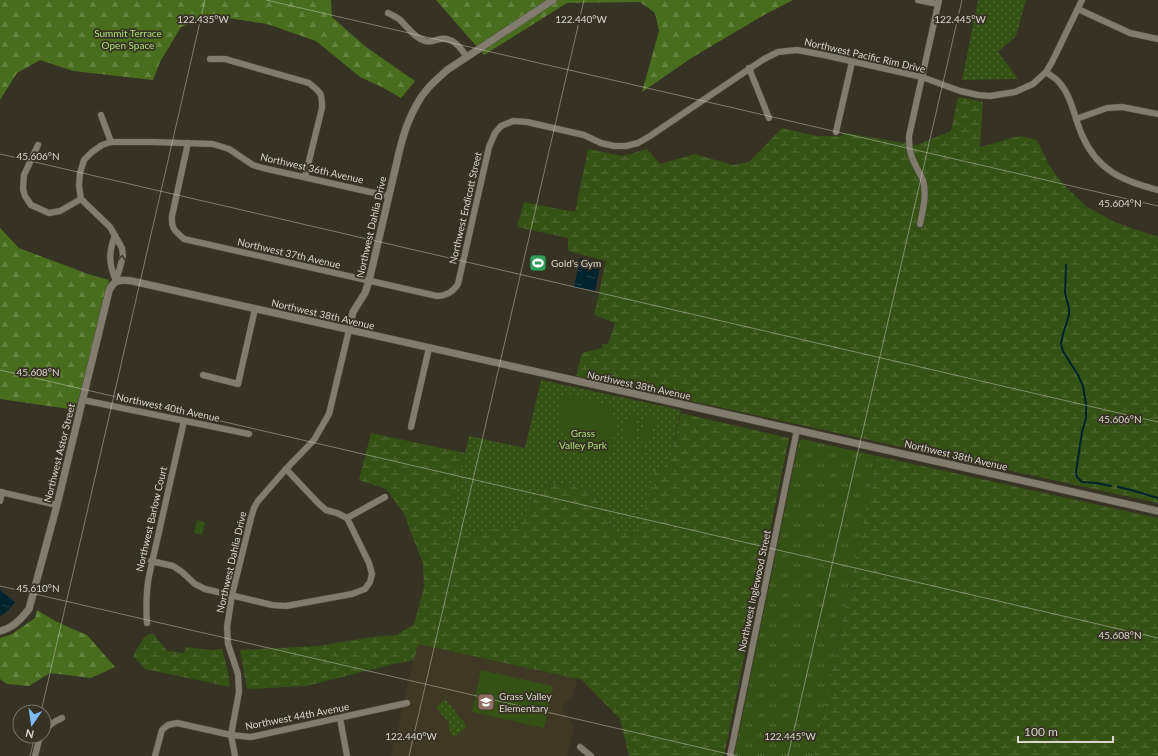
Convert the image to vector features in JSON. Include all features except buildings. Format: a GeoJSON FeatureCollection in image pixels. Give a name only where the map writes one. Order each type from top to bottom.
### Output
{"type":"FeatureCollection","features":[{"type":"Feature","properties":{"kind":"street","name":"Northwest Dahlia Drive"},"geometry":{"type":"LineString","coordinates":[[235,756],[231,735],[239,692],[238,674],[228,644],[227,627],[232,595],[254,508],[258,500],[314,440],[329,414],[353,312],[365,293],[370,281],[388,196],[409,118],[424,93],[434,81],[447,70],[553,0]]}},
{"type":"Feature","properties":{"kind":"street"},"geometry":{"type":"LineString","coordinates":[[918,0],[938,2],[909,136],[909,150],[924,187],[924,202],[920,224]]}},
{"type":"Feature","properties":{"kind":"street","name":"Northwest Pacific Rim Drive"},"geometry":{"type":"LineString","coordinates":[[502,126],[513,121],[527,122],[584,135],[601,143],[614,146],[626,146],[638,143],[749,68],[778,52],[797,50],[922,77],[960,91],[978,95],[990,96],[1015,92],[1033,84],[1046,72],[1082,0]]}},
{"type":"Feature","properties":{"kind":"street"},"geometry":{"type":"LineString","coordinates":[[1078,9],[1130,33],[1158,39]]}},
{"type":"Feature","properties":{"kind":"street"},"geometry":{"type":"LineString","coordinates":[[388,12],[398,19],[417,37],[425,41],[442,39],[451,40],[458,44],[467,56]]}},
{"type":"Feature","properties":{"kind":"street"},"geometry":{"type":"LineString","coordinates":[[210,59],[225,59],[301,81],[309,84],[320,92],[322,96],[322,108],[305,177]]}},
{"type":"Feature","properties":{"kind":"street"},"geometry":{"type":"LineString","coordinates":[[836,132],[852,62]]}},
{"type":"Feature","properties":{"kind":"street"},"geometry":{"type":"LineString","coordinates":[[749,68],[768,118]]}},
{"type":"Feature","properties":{"kind":"street"},"geometry":{"type":"LineString","coordinates":[[1046,72],[1058,82],[1067,94],[1072,104],[1082,135],[1091,152],[1104,166],[1120,178],[1140,186],[1158,190]]}},
{"type":"Feature","properties":{"kind":"street"},"geometry":{"type":"LineString","coordinates":[[1076,119],[1107,108],[1122,107],[1158,114]]}},
{"type":"Feature","properties":{"kind":"street"},"geometry":{"type":"LineString","coordinates":[[101,115],[111,142]]}},
{"type":"Feature","properties":{"kind":"street","name":"Northwest Endicott Street"},"geometry":{"type":"LineString","coordinates":[[449,294],[458,284],[489,147],[495,133],[502,126]]}},
{"type":"Feature","properties":{"kind":"street"},"geometry":{"type":"LineString","coordinates":[[38,145],[24,175],[23,189],[25,196],[31,205],[50,213],[60,211],[81,199],[79,186],[80,172],[84,160],[102,145],[111,142],[188,143]]}},
{"type":"Feature","properties":{"kind":"street","name":"Northwest 36th Avenue"},"geometry":{"type":"LineString","coordinates":[[188,143],[213,144],[229,149],[254,165],[263,168],[388,196]]}},
{"type":"Feature","properties":{"kind":"street","name":"Northwest 37th Avenue"},"geometry":{"type":"LineString","coordinates":[[188,143],[172,216],[174,231],[184,239],[438,296],[449,294]]}},
{"type":"Feature","properties":{"kind":"street","name":"Northwest Astor Street"},"geometry":{"type":"LineString","coordinates":[[0,631],[13,625],[21,619],[29,609],[57,505],[109,291],[113,283],[116,281],[123,256],[122,248],[110,227],[81,199]]}},
{"type":"Feature","properties":{"kind":"street"},"geometry":{"type":"LineString","coordinates":[[115,236],[110,254],[111,268],[116,281]]}},
{"type":"Feature","properties":{"kind":"street","name":"Northwest 38th Avenue"},"geometry":{"type":"LineString","coordinates":[[116,281],[132,281],[1158,511]]}},
{"type":"Feature","properties":{"kind":"street"},"geometry":{"type":"LineString","coordinates":[[203,375],[238,384],[255,309]]}},
{"type":"Feature","properties":{"kind":"street"},"geometry":{"type":"LineString","coordinates":[[411,426],[429,348]]}},
{"type":"Feature","properties":{"kind":"street","name":"Northwest 40th Avenue"},"geometry":{"type":"LineString","coordinates":[[83,400],[248,434]]}},
{"type":"Feature","properties":{"kind":"street","name":"Northwest Barlow Court"},"geometry":{"type":"LineString","coordinates":[[147,623],[145,605],[151,561],[184,421]]}},
{"type":"Feature","properties":{"kind":"street","name":"Northwest Inglewood Street"},"geometry":{"type":"LineString","coordinates":[[730,756],[797,430]]}},
{"type":"Feature","properties":{"kind":"street"},"geometry":{"type":"LineString","coordinates":[[151,561],[173,566],[195,584],[205,588],[272,605],[286,606],[352,594],[365,589],[370,582],[372,574],[369,563],[347,518],[326,510],[286,469]]}},
{"type":"Feature","properties":{"kind":"street"},"geometry":{"type":"LineString","coordinates":[[0,501],[1,492],[57,505]]}},
{"type":"Feature","properties":{"kind":"street"},"geometry":{"type":"LineString","coordinates":[[347,518],[385,497]]}},
{"type":"Feature","properties":{"kind":"street","name":"Northwest 44th Avenue"},"geometry":{"type":"LineString","coordinates":[[155,756],[162,730],[168,725],[177,723],[231,735],[251,737],[407,703]]}},
{"type":"Feature","properties":{"kind":"street"},"geometry":{"type":"LineString","coordinates":[[52,724],[62,718]]}},
{"type":"Feature","properties":{"kind":"street"},"geometry":{"type":"LineString","coordinates":[[340,718],[347,756]]}},
{"type":"Feature","properties":{"kind":"street"},"geometry":{"type":"LineString","coordinates":[[35,756],[38,744]]}},
{"type":"Feature","properties":{"kind":"street"},"geometry":{"type":"LineString","coordinates":[[580,747],[591,756]]}},
{"type":"Feature","properties":{"kind":"shaded area","name":"Grass Valley Elementary"},"geometry":{"type":"Polygon","coordinates":[[[417,644],[577,679],[573,696],[562,707],[574,728],[567,756],[391,756],[417,644]]]}},
{"type":"Feature","properties":{"kind":"green space","name":"Summit Terrace Open Space"},"geometry":{"type":"Polygon","coordinates":[[[0,0],[331,0],[332,17],[366,47],[415,81],[401,98],[360,77],[316,41],[267,24],[214,16],[181,27],[160,62],[153,80],[73,71],[40,60],[17,73],[0,100],[0,0]]]}},
{"type":"Feature","properties":{"kind":"green space"},"geometry":{"type":"Polygon","coordinates":[[[436,0],[793,0],[764,15],[693,57],[642,92],[659,31],[655,13],[640,2],[567,3],[484,55],[436,0]]]}},
{"type":"Feature","properties":{"kind":"green space"},"geometry":{"type":"Polygon","coordinates":[[[978,0],[1026,0],[1016,36],[998,52],[1018,79],[962,80],[978,0]]]}},
{"type":"Feature","properties":{"kind":"green space"},"geometry":{"type":"Polygon","coordinates":[[[958,97],[983,102],[980,147],[1020,136],[1037,140],[1049,165],[1063,184],[1086,206],[1114,222],[1158,237],[1158,503],[576,376],[582,353],[602,348],[602,344],[608,344],[615,323],[594,315],[606,261],[568,251],[568,238],[517,227],[524,202],[575,212],[588,149],[623,156],[647,149],[660,164],[695,154],[733,165],[749,162],[782,128],[817,136],[841,136],[845,133],[917,145],[951,131],[958,97]]]}},
{"type":"Feature","properties":{"kind":"green space"},"geometry":{"type":"Polygon","coordinates":[[[0,228],[19,248],[88,274],[109,280],[76,410],[0,399],[0,228]]]}},
{"type":"Feature","properties":{"kind":"green space","name":"Grass Valley Park"},"geometry":{"type":"Polygon","coordinates":[[[541,380],[681,410],[668,468],[656,467],[639,529],[615,535],[593,490],[548,482],[515,525],[445,540],[469,436],[525,448],[541,380]]]}},
{"type":"Feature","properties":{"kind":"green space"},"geometry":{"type":"Polygon","coordinates":[[[564,393],[608,405],[617,421],[609,460],[585,456],[571,445],[561,426],[559,412],[564,393]]]}},
{"type":"Feature","properties":{"kind":"green space"},"geometry":{"type":"Polygon","coordinates":[[[631,412],[637,413],[636,416],[638,417],[634,439],[631,438],[631,442],[625,440],[625,437],[623,436],[628,414],[630,415],[631,412]]]}},
{"type":"Feature","properties":{"kind":"green space"},"geometry":{"type":"Polygon","coordinates":[[[681,413],[789,438],[724,756],[629,756],[620,719],[582,680],[418,644],[414,660],[306,686],[247,689],[240,650],[318,646],[372,637],[397,635],[414,624],[424,587],[423,564],[404,514],[386,489],[359,480],[371,433],[465,453],[454,505],[515,525],[548,482],[593,490],[615,535],[656,467],[668,467],[681,413]]]}},
{"type":"Feature","properties":{"kind":"green space"},"geometry":{"type":"Polygon","coordinates":[[[648,415],[654,417],[653,420],[655,420],[650,442],[648,442],[647,445],[642,444],[642,441],[640,440],[645,418],[647,418],[648,415]]]}},
{"type":"Feature","properties":{"kind":"green space"},"geometry":{"type":"Polygon","coordinates":[[[802,439],[877,456],[814,756],[734,756],[799,441],[802,439]]]}},
{"type":"Feature","properties":{"kind":"green space"},"geometry":{"type":"Polygon","coordinates":[[[636,446],[649,449],[645,454],[641,455],[637,452],[636,446]]]}},
{"type":"Feature","properties":{"kind":"green space"},"geometry":{"type":"Polygon","coordinates":[[[877,456],[1158,518],[1158,756],[814,756],[877,456]]]}},
{"type":"Feature","properties":{"kind":"green space"},"geometry":{"type":"Polygon","coordinates":[[[197,520],[205,522],[202,535],[194,533],[197,520]]]}},
{"type":"Feature","properties":{"kind":"green space"},"geometry":{"type":"Polygon","coordinates":[[[37,610],[57,622],[87,635],[115,667],[91,678],[50,673],[29,686],[7,684],[0,679],[0,638],[12,634],[35,618],[37,610]]]}},
{"type":"Feature","properties":{"kind":"green space"},"geometry":{"type":"Polygon","coordinates":[[[153,633],[167,651],[184,653],[186,647],[211,650],[222,649],[230,687],[145,669],[133,656],[144,637],[153,633]]]}},
{"type":"Feature","properties":{"kind":"green space"},"geometry":{"type":"Polygon","coordinates":[[[481,670],[553,686],[544,728],[472,712],[481,670]]]}},
{"type":"Feature","properties":{"kind":"green space"},"geometry":{"type":"Polygon","coordinates":[[[445,699],[466,725],[465,728],[456,736],[451,735],[448,722],[436,707],[445,699]]]}},
{"type":"Feature","properties":{"kind":"water"},"geometry":{"type":"Polygon","coordinates":[[[580,258],[601,262],[595,291],[574,287],[580,258]]]}},
{"type":"Feature","properties":{"kind":"water"},"geometry":{"type":"Polygon","coordinates":[[[0,590],[15,602],[7,612],[0,616],[0,590]]]}},
{"type":"Feature","properties":{"kind":"waterway"},"geometry":{"type":"LineString","coordinates":[[1066,265],[1065,293],[1069,308],[1069,315],[1061,344],[1063,351],[1083,386],[1086,404],[1086,418],[1082,432],[1076,472],[1077,477],[1082,482],[1111,486]]}},
{"type":"Feature","properties":{"kind":"waterway"},"geometry":{"type":"LineString","coordinates":[[1118,487],[1158,498]]}},
{"type":"Feature","properties":{"kind":"place","name":"Gold's Gym"},"geometry":{"type":"Point","coordinates":[538,263]}},
{"type":"Feature","properties":{"kind":"place","name":"Grass Valley Elementary"},"geometry":{"type":"Point","coordinates":[486,702]}}]}
